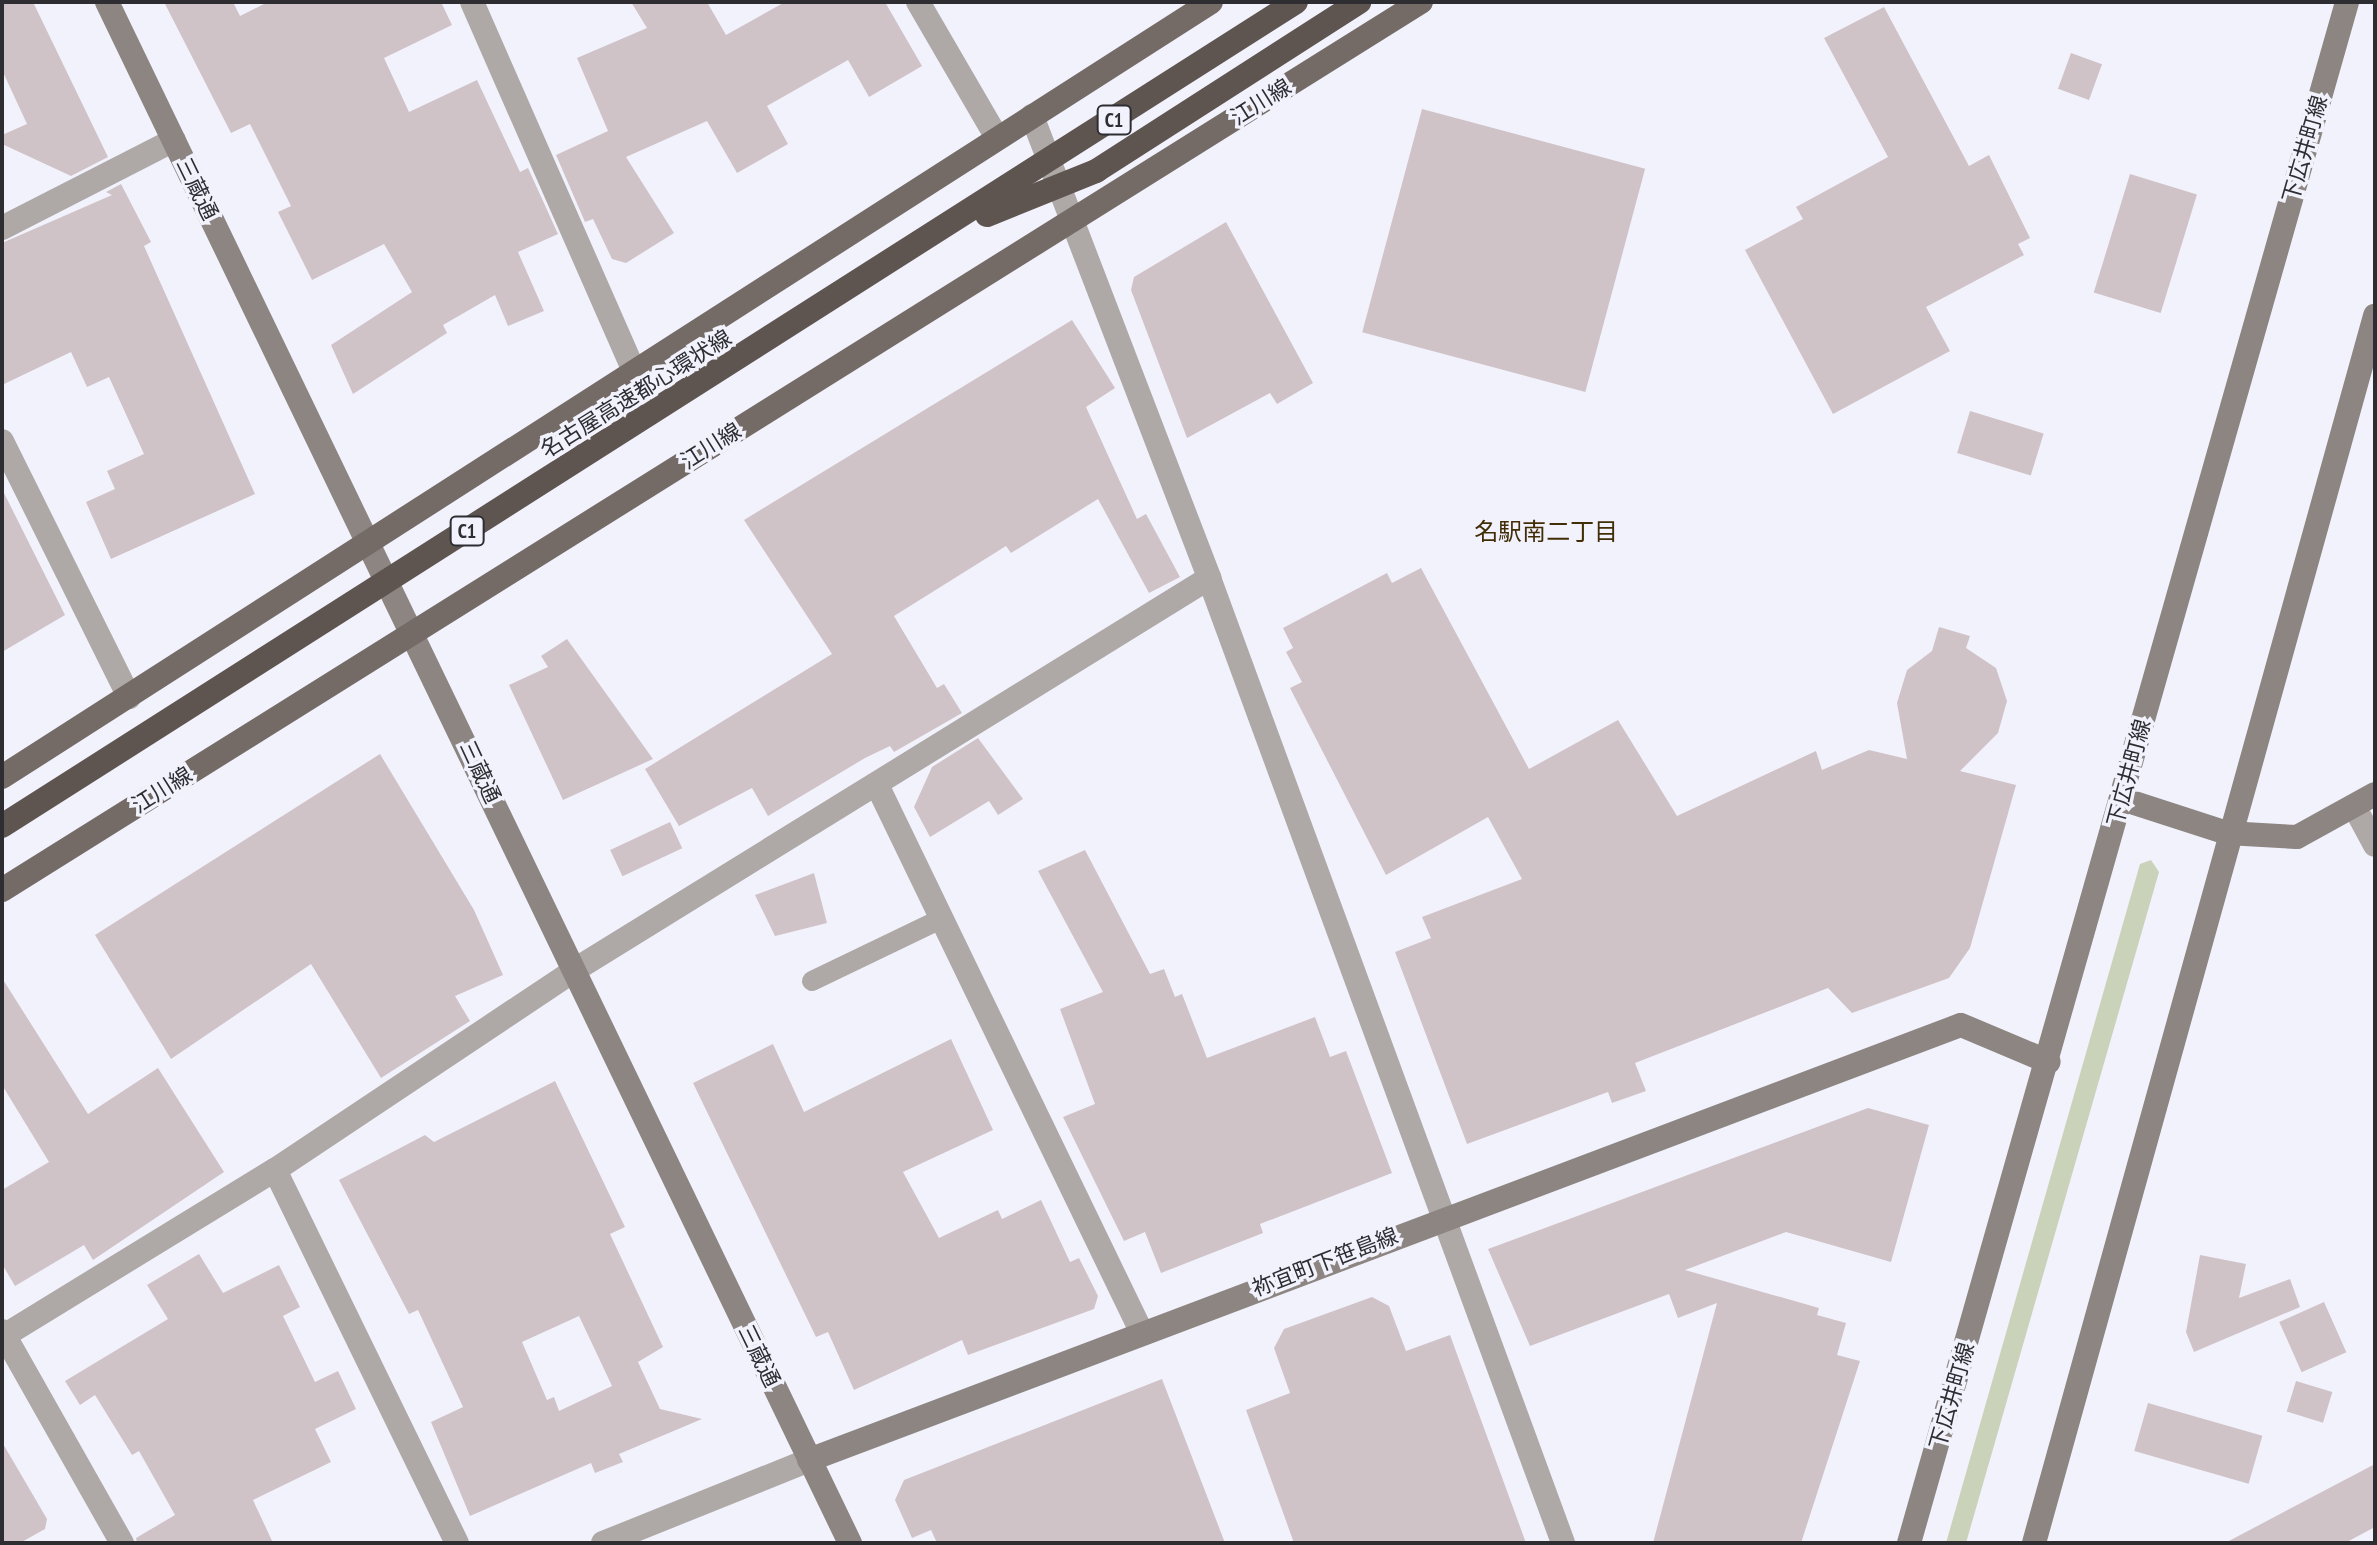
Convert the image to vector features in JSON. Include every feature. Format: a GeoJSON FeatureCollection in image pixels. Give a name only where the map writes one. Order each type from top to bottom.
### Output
{"type":"FeatureCollection","features":[{"type":"Feature","properties":{"kind":"highway","name":"名古屋高速都心環状線"},"geometry":{"type":"LineString","coordinates":[[2,826],[933,237],[1296,2]]}},
{"type":"Feature","properties":{"kind":"highway"},"geometry":{"type":"LineString","coordinates":[[933,237],[1096,171],[1359,2]]}},
{"type":"Feature","properties":{"kind":"main road"},"geometry":{"type":"LineString","coordinates":[[2,777],[633,369],[1211,2]]}},
{"type":"Feature","properties":{"kind":"main road","name":"江川線"},"geometry":{"type":"LineString","coordinates":[[2,890],[1421,2]]}},
{"type":"Feature","properties":{"kind":"street","name":"三蔵通"},"geometry":{"type":"LineString","coordinates":[[107,2],[414,632],[573,971],[850,1543]]}},
{"type":"Feature","properties":{"kind":"street"},"geometry":{"type":"LineString","coordinates":[[472,2],[633,369]]}},
{"type":"Feature","properties":{"kind":"street"},"geometry":{"type":"LineString","coordinates":[[918,2],[997,138]]}},
{"type":"Feature","properties":{"kind":"street","name":"下広井町線"},"geometry":{"type":"LineString","coordinates":[[1909,1543],[2049,1062],[2347,2]]}},
{"type":"Feature","properties":{"kind":"street"},"geometry":{"type":"LineString","coordinates":[[1032,116],[1209,578],[1563,1543]]}},
{"type":"Feature","properties":{"kind":"street"},"geometry":{"type":"LineString","coordinates":[[2,228],[174,140]]}},
{"type":"Feature","properties":{"kind":"street"},"geometry":{"type":"LineString","coordinates":[[2034,1543],[2227,833],[2375,316]]}},
{"type":"Feature","properties":{"kind":"street"},"geometry":{"type":"LineString","coordinates":[[2,441],[129,697]]}},
{"type":"Feature","properties":{"kind":"street"},"geometry":{"type":"LineString","coordinates":[[122,1543],[3,1334],[275,1170],[573,971],[878,787],[1209,578]]}},
{"type":"Feature","properties":{"kind":"street"},"geometry":{"type":"LineString","coordinates":[[878,787],[1142,1333]]}},
{"type":"Feature","properties":{"kind":"street"},"geometry":{"type":"LineString","coordinates":[[2122,799],[2227,833],[2297,837],[2364,800],[2375,845]]}},
{"type":"Feature","properties":{"kind":"street","name":"祢宜町下笹島線"},"geometry":{"type":"LineString","coordinates":[[603,1543],[809,1460],[1444,1216],[1961,1025],[2049,1062]]}},
{"type":"Feature","properties":{"kind":"street"},"geometry":{"type":"LineString","coordinates":[[275,1170],[457,1543]]}},
{"type":"Feature","properties":{"kind":"lane"},"geometry":{"type":"LineString","coordinates":[[812,981],[941,919]]}},
{"type":"Feature","properties":{"kind":"green space"},"geometry":{"type":"Polygon","coordinates":[[[2151,860],[2159,872],[1966,1543],[1946,1543],[2140,864],[2151,860]]]}},
{"type":"Feature","properties":{"kind":"building"},"geometry":{"type":"Polygon","coordinates":[[[2,2],[33,2],[108,157],[71,176],[2,144],[2,135],[27,124],[2,70],[2,2]]]}},
{"type":"Feature","properties":{"kind":"building"},"geometry":{"type":"Polygon","coordinates":[[[164,2],[233,2],[240,16],[268,2],[441,2],[452,25],[384,58],[409,112],[477,80],[520,172],[528,168],[558,234],[518,252],[544,311],[508,326],[495,295],[443,325],[447,333],[353,394],[331,345],[412,292],[384,244],[312,280],[278,212],[291,206],[250,124],[231,133],[164,2]]]}},
{"type":"Feature","properties":{"kind":"building"},"geometry":{"type":"Polygon","coordinates":[[[631,2],[707,2],[726,35],[785,2],[885,2],[922,66],[869,97],[848,60],[767,106],[788,144],[737,173],[707,121],[626,157],[674,233],[626,263],[612,259],[593,219],[585,222],[556,155],[608,131],[577,58],[647,28],[631,2]]]}},
{"type":"Feature","properties":{"kind":"building"},"geometry":{"type":"Polygon","coordinates":[[[1884,7],[1969,166],[1989,155],[2030,238],[2018,244],[2024,255],[1926,307],[1950,351],[1833,414],[1745,250],[1803,219],[1796,207],[1888,157],[1824,38],[1884,7]]]}},
{"type":"Feature","properties":{"kind":"building"},"geometry":{"type":"Polygon","coordinates":[[[2071,53],[2102,64],[2089,100],[2058,89],[2071,53]]]}},
{"type":"Feature","properties":{"kind":"building"},"geometry":{"type":"Polygon","coordinates":[[[1422,109],[1645,169],[1585,392],[1362,332],[1422,109]]]}},
{"type":"Feature","properties":{"kind":"building"},"geometry":{"type":"Polygon","coordinates":[[[2130,174],[2197,194],[2161,313],[2094,293],[2130,174]]]}},
{"type":"Feature","properties":{"kind":"building"},"geometry":{"type":"Polygon","coordinates":[[[121,184],[151,242],[144,246],[255,494],[111,559],[86,502],[115,489],[107,471],[144,454],[109,377],[87,387],[71,352],[2,385],[2,243],[112,195],[106,192],[121,184]]]}},
{"type":"Feature","properties":{"kind":"building"},"geometry":{"type":"Polygon","coordinates":[[[1226,222],[1313,383],[1277,404],[1270,393],[1187,438],[1131,290],[1134,277],[1226,222]]]}},
{"type":"Feature","properties":{"kind":"building"},"geometry":{"type":"Polygon","coordinates":[[[1072,320],[1115,388],[1086,407],[1137,519],[1146,514],[1180,577],[1149,593],[1098,499],[1011,553],[1006,546],[894,616],[937,688],[944,684],[962,713],[894,752],[890,746],[865,758],[768,816],[752,788],[679,826],[645,769],[832,654],[744,520],[1072,320]]]}},
{"type":"Feature","properties":{"kind":"building"},"geometry":{"type":"Polygon","coordinates":[[[1970,411],[2044,434],[2031,476],[1957,453],[1970,411]]]}},
{"type":"Feature","properties":{"kind":"building"},"geometry":{"type":"Polygon","coordinates":[[[2,489],[65,615],[2,652],[2,489]]]}},
{"type":"Feature","properties":{"kind":"building"},"geometry":{"type":"Polygon","coordinates":[[[1421,568],[1529,769],[1618,720],[1677,816],[1816,751],[1822,770],[1869,750],[1907,759],[1897,703],[1907,670],[1932,651],[1939,627],[1970,636],[1966,648],[1996,668],[2007,701],[1998,733],[1960,771],[2016,785],[1970,948],[1949,978],[1852,1013],[1828,988],[1635,1063],[1646,1091],[1612,1103],[1608,1092],[1467,1144],[1395,952],[1431,938],[1422,917],[1522,879],[1488,817],[1386,875],[1290,688],[1302,682],[1286,652],[1293,648],[1283,628],[1387,573],[1392,583],[1421,568]]]}},
{"type":"Feature","properties":{"kind":"building"},"geometry":{"type":"Polygon","coordinates":[[[567,639],[653,759],[563,800],[509,685],[548,667],[541,656],[567,639]]]}},
{"type":"Feature","properties":{"kind":"building"},"geometry":{"type":"Polygon","coordinates":[[[978,738],[1023,799],[998,815],[989,801],[930,837],[914,807],[932,767],[978,738]]]}},
{"type":"Feature","properties":{"kind":"building"},"geometry":{"type":"Polygon","coordinates":[[[380,754],[474,910],[503,975],[455,996],[470,1021],[381,1078],[311,964],[171,1059],[95,935],[380,754]]]}},
{"type":"Feature","properties":{"kind":"building"},"geometry":{"type":"Polygon","coordinates":[[[670,822],[682,848],[622,876],[610,850],[670,822]]]}},
{"type":"Feature","properties":{"kind":"building"},"geometry":{"type":"Polygon","coordinates":[[[1085,850],[1150,974],[1164,969],[1175,997],[1182,994],[1207,1058],[1315,1017],[1330,1057],[1346,1051],[1392,1173],[1260,1224],[1263,1233],[1161,1273],[1145,1232],[1124,1241],[1063,1117],[1095,1104],[1060,1009],[1103,992],[1038,871],[1085,850]]]}},
{"type":"Feature","properties":{"kind":"building"},"geometry":{"type":"Polygon","coordinates":[[[814,873],[827,923],[775,936],[755,895],[814,873]]]}},
{"type":"Feature","properties":{"kind":"building"},"geometry":{"type":"Polygon","coordinates":[[[2,978],[88,1114],[158,1068],[224,1172],[93,1260],[84,1245],[15,1286],[2,1264],[2,1190],[49,1162],[2,1085],[2,978]]]}},
{"type":"Feature","properties":{"kind":"building"},"geometry":{"type":"Polygon","coordinates":[[[951,1039],[993,1130],[903,1172],[939,1238],[998,1210],[1002,1219],[1041,1200],[1070,1262],[1079,1258],[1098,1296],[1094,1309],[968,1355],[962,1340],[854,1390],[828,1332],[816,1337],[693,1083],[773,1044],[804,1112],[951,1039]]]}},
{"type":"Feature","properties":{"kind":"building"},"geometry":{"type":"Polygon","coordinates":[[[555,1081],[625,1227],[610,1234],[663,1347],[638,1362],[660,1409],[702,1419],[619,1454],[623,1462],[595,1473],[591,1463],[470,1516],[431,1422],[463,1407],[418,1310],[409,1314],[339,1180],[425,1135],[434,1142],[555,1081]],[[579,1316],[522,1342],[547,1400],[554,1397],[559,1411],[612,1386],[579,1316]]]}},
{"type":"Feature","properties":{"kind":"building"},"geometry":{"type":"Polygon","coordinates":[[[1868,1108],[1929,1125],[1891,1262],[1786,1232],[1685,1270],[1819,1308],[1817,1315],[1846,1323],[1837,1355],[1860,1361],[1801,1543],[1653,1543],[1717,1303],[1678,1318],[1669,1294],[1530,1346],[1488,1249],[1868,1108]]]}},
{"type":"Feature","properties":{"kind":"building"},"geometry":{"type":"Polygon","coordinates":[[[199,1254],[223,1293],[279,1265],[300,1307],[283,1316],[315,1382],[338,1371],[356,1409],[315,1429],[331,1462],[253,1500],[273,1543],[137,1543],[136,1538],[175,1515],[139,1451],[132,1455],[95,1395],[80,1405],[65,1381],[168,1319],[147,1285],[199,1254]]]}},
{"type":"Feature","properties":{"kind":"building"},"geometry":{"type":"Polygon","coordinates":[[[2200,1255],[2246,1264],[2239,1298],[2290,1279],[2300,1307],[2194,1352],[2186,1332],[2200,1255]]]}},
{"type":"Feature","properties":{"kind":"building"},"geometry":{"type":"Polygon","coordinates":[[[1372,1297],[1389,1306],[1406,1351],[1450,1335],[1526,1543],[1294,1543],[1246,1410],[1290,1393],[1274,1348],[1284,1329],[1372,1297]]]}},
{"type":"Feature","properties":{"kind":"building"},"geometry":{"type":"Polygon","coordinates":[[[2324,1302],[2346,1352],[2302,1372],[2279,1322],[2324,1302]]]}},
{"type":"Feature","properties":{"kind":"building"},"geometry":{"type":"Polygon","coordinates":[[[1162,1379],[1225,1543],[937,1543],[931,1530],[912,1538],[895,1500],[904,1480],[1162,1379]]]}},
{"type":"Feature","properties":{"kind":"building"},"geometry":{"type":"Polygon","coordinates":[[[2296,1381],[2332,1392],[2323,1423],[2287,1412],[2296,1381]]]}},
{"type":"Feature","properties":{"kind":"building"},"geometry":{"type":"Polygon","coordinates":[[[2148,1403],[2262,1436],[2249,1484],[2134,1451],[2148,1403]]]}},
{"type":"Feature","properties":{"kind":"building"},"geometry":{"type":"Polygon","coordinates":[[[2,1442],[47,1519],[45,1529],[20,1543],[2,1543],[2,1442]]]}},
{"type":"Feature","properties":{"kind":"building"},"geometry":{"type":"Polygon","coordinates":[[[2375,1464],[2375,1527],[2345,1543],[2225,1543],[2375,1464]]]}},
{"type":"Feature","properties":{"kind":"district","name":"名駅南二丁目"},"geometry":{"type":"Point","coordinates":[1546,532]}}]}
